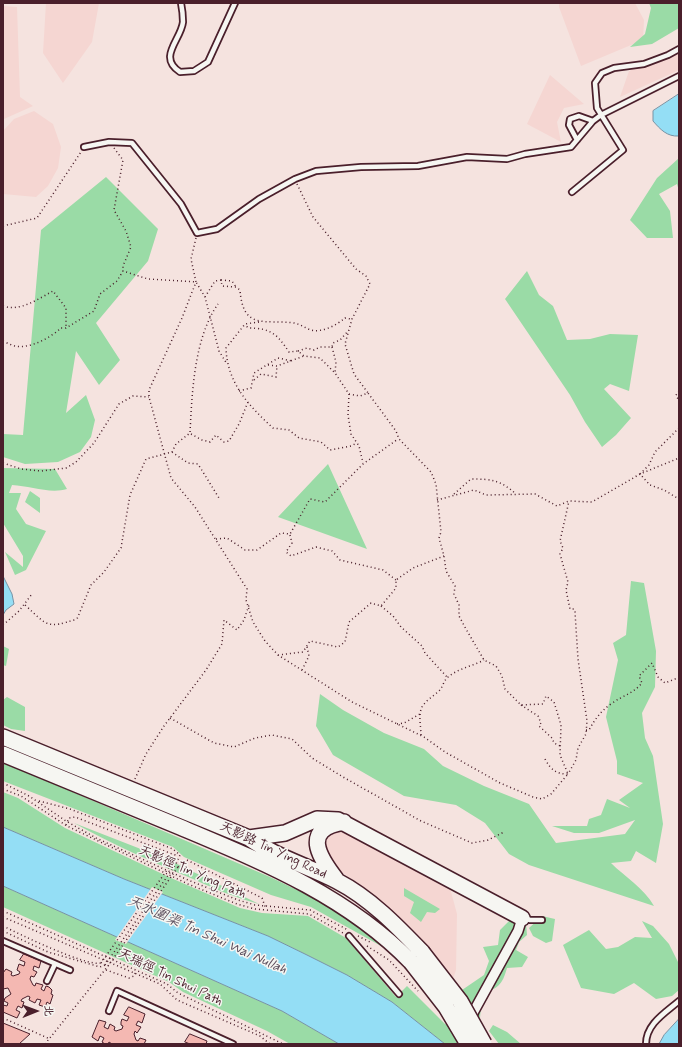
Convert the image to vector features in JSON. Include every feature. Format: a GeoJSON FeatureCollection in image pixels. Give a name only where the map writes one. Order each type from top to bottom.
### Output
{"type":"FeatureCollection","features":[{"type":"Feature","properties":{"kind":"main road","name":"天影路 Tin Ying Road"},"geometry":{"type":"LineString","coordinates":[[3,737],[249,838],[279,855],[338,882],[381,913],[417,957],[460,1001],[484,1044]]}},
{"type":"Feature","properties":{"kind":"main road","name":"天影路 Tin Ying Road"},"geometry":{"type":"LineString","coordinates":[[3,754],[257,860],[305,884],[354,913],[387,939],[417,957],[468,1044]]}},
{"type":"Feature","properties":{"kind":"main road"},"geometry":{"type":"LineString","coordinates":[[249,838],[285,833],[318,819],[334,819],[344,822],[522,918]]}},
{"type":"Feature","properties":{"kind":"main road"},"geometry":{"type":"LineString","coordinates":[[338,882],[320,857],[317,842],[322,832],[326,828],[344,822]]}},
{"type":"Feature","properties":{"kind":"street"},"geometry":{"type":"LineString","coordinates":[[489,1044],[475,1027],[472,1016],[518,931],[522,918]]}},
{"type":"Feature","properties":{"kind":"lane"},"geometry":{"type":"LineString","coordinates":[[181,3],[183,23],[172,47],[171,63],[173,68],[180,72],[194,71],[208,62],[235,3]]}},
{"type":"Feature","properties":{"kind":"lane"},"geometry":{"type":"LineString","coordinates":[[572,192],[623,150],[597,108],[595,84],[602,73],[614,68],[644,64],[679,49]]}},
{"type":"Feature","properties":{"kind":"lane"},"geometry":{"type":"LineString","coordinates":[[84,147],[109,142],[132,143],[181,204],[197,233],[217,229],[259,199],[295,179],[316,171],[361,167],[418,166],[467,157],[507,159],[525,154],[571,147],[593,121],[601,115],[679,76]]}},
{"type":"Feature","properties":{"kind":"lane"},"geometry":{"type":"LineString","coordinates":[[577,140],[569,125],[570,119],[579,116],[593,121]]}},
{"type":"Feature","properties":{"kind":"lane"},"geometry":{"type":"LineString","coordinates":[[522,918],[542,920]]}},
{"type":"Feature","properties":{"kind":"lane"},"geometry":{"type":"LineString","coordinates":[[350,936],[399,994]]}},
{"type":"Feature","properties":{"kind":"lane"},"geometry":{"type":"LineString","coordinates":[[3,941],[70,970]]}},
{"type":"Feature","properties":{"kind":"lane"},"geometry":{"type":"LineString","coordinates":[[47,981],[55,964]]}},
{"type":"Feature","properties":{"kind":"lane"},"geometry":{"type":"LineString","coordinates":[[109,1011],[117,992],[233,1044]]}},
{"type":"Feature","properties":{"kind":"lane"},"geometry":{"type":"LineString","coordinates":[[646,1044],[648,1031],[651,1026],[679,1002]]}},
{"type":"Feature","properties":{"kind":"path"},"geometry":{"type":"LineString","coordinates":[[3,341],[16,346],[36,344],[52,336],[61,328],[66,328],[94,311],[100,294],[117,281],[124,271],[123,266],[131,247],[126,231],[114,210],[123,160],[109,142]]}},
{"type":"Feature","properties":{"kind":"path"},"geometry":{"type":"LineString","coordinates":[[3,226],[37,218],[84,147]]}},
{"type":"Feature","properties":{"kind":"path"},"geometry":{"type":"LineString","coordinates":[[295,179],[313,217],[356,269],[366,276],[370,284],[352,319],[345,344],[354,374],[396,431],[399,439],[431,472],[436,484],[441,532],[438,538],[444,556],[446,571],[455,586],[454,594],[459,605],[459,616],[484,660],[496,666],[502,676],[505,689],[521,704],[538,716],[541,722],[539,726],[552,738],[554,743],[560,746]]}},
{"type":"Feature","properties":{"kind":"path"},"geometry":{"type":"LineString","coordinates":[[197,233],[192,258],[196,282],[205,297],[219,351],[227,364],[239,391],[273,428],[289,430],[299,438],[321,442],[330,450],[351,446],[357,443]]}},
{"type":"Feature","properties":{"kind":"path"},"geometry":{"type":"LineString","coordinates":[[124,271],[148,279],[196,282]]}},
{"type":"Feature","properties":{"kind":"path"},"geometry":{"type":"LineString","coordinates":[[221,280],[222,286],[236,287]]}},
{"type":"Feature","properties":{"kind":"path"},"geometry":{"type":"LineString","coordinates":[[205,297],[215,281],[232,281],[240,290],[241,304],[248,314],[259,322]]}},
{"type":"Feature","properties":{"kind":"path"},"geometry":{"type":"LineString","coordinates":[[196,282],[182,318],[149,390],[149,397],[171,478],[195,507],[247,588],[246,600],[249,605],[253,622],[265,641],[278,656],[352,702],[420,735],[445,752],[500,783],[533,797],[542,798],[551,794],[568,774],[576,760],[578,748],[586,730],[585,697],[578,659],[575,612],[574,609],[570,609],[566,590],[568,582],[560,554],[563,548],[560,541],[569,501]]}},
{"type":"Feature","properties":{"kind":"path"},"geometry":{"type":"LineString","coordinates":[[3,306],[8,308],[31,303],[53,291],[66,308],[66,328]]}},
{"type":"Feature","properties":{"kind":"path"},"geometry":{"type":"LineString","coordinates":[[190,434],[193,388],[205,331],[210,316],[218,304]]}},
{"type":"Feature","properties":{"kind":"path"},"geometry":{"type":"LineString","coordinates":[[227,364],[226,348],[245,324],[259,322],[295,323],[313,331],[336,326],[346,318],[352,319]]}},
{"type":"Feature","properties":{"kind":"path"},"geometry":{"type":"LineString","coordinates":[[245,324],[248,328],[262,328],[278,336],[289,352],[307,348],[314,350],[320,347],[332,347]]}},
{"type":"Feature","properties":{"kind":"path"},"geometry":{"type":"LineString","coordinates":[[332,347],[334,343],[340,340],[350,328]]}},
{"type":"Feature","properties":{"kind":"path"},"geometry":{"type":"LineString","coordinates":[[332,347],[336,362],[334,373]]}},
{"type":"Feature","properties":{"kind":"path"},"geometry":{"type":"LineString","coordinates":[[298,351],[304,356]]}},
{"type":"Feature","properties":{"kind":"path"},"geometry":{"type":"LineString","coordinates":[[268,365],[277,366],[304,356],[320,358],[334,373],[349,394],[348,415],[351,434],[357,443],[363,464]]}},
{"type":"Feature","properties":{"kind":"path"},"geometry":{"type":"LineString","coordinates":[[254,380],[254,373],[278,358],[292,361]]}},
{"type":"Feature","properties":{"kind":"path"},"geometry":{"type":"LineString","coordinates":[[239,391],[251,388],[251,383],[261,374],[276,377],[277,366]]}},
{"type":"Feature","properties":{"kind":"path"},"geometry":{"type":"LineString","coordinates":[[679,391],[676,395],[679,401]]}},
{"type":"Feature","properties":{"kind":"path"},"geometry":{"type":"LineString","coordinates":[[349,394],[360,396],[368,393]]}},
{"type":"Feature","properties":{"kind":"path"},"geometry":{"type":"LineString","coordinates":[[3,463],[21,469],[41,471],[66,468],[76,462],[94,443],[119,404],[133,396],[149,397]]}},
{"type":"Feature","properties":{"kind":"path"},"geometry":{"type":"LineString","coordinates":[[190,434],[210,442],[216,435],[224,442],[229,441],[239,424],[248,402]]}},
{"type":"Feature","properties":{"kind":"path"},"geometry":{"type":"LineString","coordinates":[[640,474],[648,465],[655,452],[679,428]]}},
{"type":"Feature","properties":{"kind":"path"},"geometry":{"type":"LineString","coordinates":[[24,605],[44,623],[56,626],[77,619],[91,585],[104,572],[121,548],[130,494],[146,460],[172,452],[176,444],[190,434]]}},
{"type":"Feature","properties":{"kind":"path"},"geometry":{"type":"LineString","coordinates":[[396,580],[383,570],[340,560],[332,551],[316,546],[291,556],[286,552],[292,543],[290,534],[310,499],[325,502],[363,464],[399,439]]}},
{"type":"Feature","properties":{"kind":"path"},"geometry":{"type":"LineString","coordinates":[[172,452],[188,464],[198,464],[219,498]]}},
{"type":"Feature","properties":{"kind":"path"},"geometry":{"type":"LineString","coordinates":[[437,500],[474,490],[486,495],[535,494],[557,506],[569,501],[592,502],[640,474],[679,458]]}},
{"type":"Feature","properties":{"kind":"path"},"geometry":{"type":"LineString","coordinates":[[640,474],[650,484],[679,499]]}},
{"type":"Feature","properties":{"kind":"path"},"geometry":{"type":"LineString","coordinates":[[453,495],[471,479],[491,479],[507,486],[517,495]]}},
{"type":"Feature","properties":{"kind":"path"},"geometry":{"type":"LineString","coordinates":[[216,539],[227,538],[245,550],[257,550],[281,533],[290,534]]}},
{"type":"Feature","properties":{"kind":"path"},"geometry":{"type":"LineString","coordinates":[[396,580],[413,568],[444,556]]}},
{"type":"Feature","properties":{"kind":"path"},"geometry":{"type":"LineString","coordinates":[[381,606],[396,588],[396,580]]}},
{"type":"Feature","properties":{"kind":"path"},"geometry":{"type":"LineString","coordinates":[[3,625],[24,605],[32,594]]}},
{"type":"Feature","properties":{"kind":"path"},"geometry":{"type":"LineString","coordinates":[[278,656],[303,652],[310,641],[333,644],[338,647],[345,642],[349,622],[371,603],[381,606],[393,616],[422,646],[425,653],[448,677]]}},
{"type":"Feature","properties":{"kind":"path"},"geometry":{"type":"LineString","coordinates":[[133,783],[146,754],[170,718],[206,670],[222,644],[224,620],[237,630],[244,620],[249,605]]}},
{"type":"Feature","properties":{"kind":"path"},"geometry":{"type":"LineString","coordinates":[[302,670],[309,656],[307,647]]}},
{"type":"Feature","properties":{"kind":"path"},"geometry":{"type":"LineString","coordinates":[[420,735],[420,714],[422,707],[441,689],[448,677],[469,665],[476,664],[484,660]]}},
{"type":"Feature","properties":{"kind":"path"},"geometry":{"type":"LineString","coordinates":[[586,730],[589,730],[598,715],[612,703],[635,692],[642,683],[639,676],[652,663],[658,676],[665,683],[675,679],[679,681]]}},
{"type":"Feature","properties":{"kind":"path"},"geometry":{"type":"LineString","coordinates":[[521,704],[543,704],[546,696],[554,702],[561,725],[560,755],[568,774]]}},
{"type":"Feature","properties":{"kind":"path"},"geometry":{"type":"LineString","coordinates":[[395,724],[404,724],[420,714]]}},
{"type":"Feature","properties":{"kind":"path"},"geometry":{"type":"LineString","coordinates":[[170,718],[214,743],[234,747],[255,738],[272,735],[292,739],[312,758],[421,822],[472,842],[488,840],[504,832]]}},
{"type":"Feature","properties":{"kind":"path"},"geometry":{"type":"LineString","coordinates":[[545,759],[550,769],[559,774],[568,774]]}},
{"type":"Feature","properties":{"kind":"path"},"geometry":{"type":"LineString","coordinates":[[3,783],[37,800],[68,822],[96,838],[188,880],[238,900],[255,905],[310,910],[348,930]]}},
{"type":"Feature","properties":{"kind":"path","name":"天影徑 Tin Ying Path"},"geometry":{"type":"LineString","coordinates":[[3,789],[26,799],[66,825],[195,887],[237,904],[255,909],[309,914],[350,936],[389,960],[420,993]]}},
{"type":"Feature","properties":{"kind":"path"},"geometry":{"type":"LineString","coordinates":[[3,931],[48,952],[100,967],[105,965],[178,860],[179,853],[173,849],[70,809],[37,800]]}},
{"type":"Feature","properties":{"kind":"path"},"geometry":{"type":"LineString","coordinates":[[66,825],[69,818],[75,817],[174,855],[175,858],[182,862]]}},
{"type":"Feature","properties":{"kind":"path"},"geometry":{"type":"LineString","coordinates":[[3,926],[50,948],[93,963],[101,963],[175,858]]}},
{"type":"Feature","properties":{"kind":"path"},"geometry":{"type":"LineString","coordinates":[[46,1044],[106,970],[182,862],[187,860],[262,898],[266,910]]}},
{"type":"Feature","properties":{"kind":"path","name":"天瑞徑 Tin Shui Path"},"geometry":{"type":"LineString","coordinates":[[3,911],[167,984],[178,992],[283,1044]]}},
{"type":"Feature","properties":{"kind":"path"},"geometry":{"type":"LineString","coordinates":[[3,917],[166,988],[177,1000],[246,1030],[270,1044]]}},
{"type":"Feature","properties":{"kind":"path"},"geometry":{"type":"LineString","coordinates":[[355,934],[375,945]]}},
{"type":"Feature","properties":{"kind":"path"},"geometry":{"type":"LineString","coordinates":[[106,970],[129,978],[134,976],[137,971]]}},
{"type":"Feature","properties":{"kind":"path"},"geometry":{"type":"LineString","coordinates":[[3,1018],[50,1039]]}},
{"type":"Feature","properties":{"kind":"shaded area"},"geometry":{"type":"Polygon","coordinates":[[[46,3],[99,3],[92,42],[63,83],[43,53],[46,3]]]}},
{"type":"Feature","properties":{"kind":"shaded area"},"geometry":{"type":"Polygon","coordinates":[[[559,3],[635,3],[644,20],[643,40],[581,66],[559,7],[559,3]]]}},
{"type":"Feature","properties":{"kind":"shaded area"},"geometry":{"type":"Polygon","coordinates":[[[3,6],[17,7],[20,97],[33,106],[4,119],[3,118],[3,6]]]}},
{"type":"Feature","properties":{"kind":"shaded area"},"geometry":{"type":"Polygon","coordinates":[[[679,51],[679,70],[620,97],[629,71],[679,51]]]}},
{"type":"Feature","properties":{"kind":"shaded area"},"geometry":{"type":"Polygon","coordinates":[[[550,75],[584,104],[564,108],[557,122],[561,142],[527,124],[550,75]]]}},
{"type":"Feature","properties":{"kind":"shaded area"},"geometry":{"type":"Polygon","coordinates":[[[34,111],[53,124],[61,147],[58,168],[48,186],[36,197],[3,194],[3,131],[14,119],[34,111]]]}},
{"type":"Feature","properties":{"kind":"shaded area"},"geometry":{"type":"Polygon","coordinates":[[[344,830],[450,888],[457,914],[456,970],[453,979],[425,947],[362,886],[334,867],[325,857],[325,839],[330,832],[344,830]]]}},
{"type":"Feature","properties":{"kind":"green space"},"geometry":{"type":"Polygon","coordinates":[[[649,3],[679,3],[679,28],[652,44],[630,47],[645,34],[651,8],[649,3]]]}},
{"type":"Feature","properties":{"kind":"green space"},"geometry":{"type":"Polygon","coordinates":[[[679,158],[679,191],[677,184],[659,194],[670,211],[673,238],[647,238],[630,220],[657,178],[679,158]]]}},
{"type":"Feature","properties":{"kind":"green space"},"geometry":{"type":"Polygon","coordinates":[[[106,177],[158,229],[148,261],[96,323],[120,360],[99,385],[76,351],[66,413],[86,395],[95,420],[91,437],[80,452],[58,462],[25,464],[3,457],[3,434],[23,435],[41,230],[106,177]]]}},
{"type":"Feature","properties":{"kind":"green space"},"geometry":{"type":"Polygon","coordinates":[[[527,271],[539,295],[553,306],[567,340],[590,339],[610,334],[638,335],[629,391],[610,384],[604,389],[631,418],[616,435],[602,447],[585,422],[570,395],[505,299],[527,271]]]}},
{"type":"Feature","properties":{"kind":"green space"},"geometry":{"type":"Polygon","coordinates":[[[328,464],[367,549],[278,517],[328,464]]]}},
{"type":"Feature","properties":{"kind":"green space"},"geometry":{"type":"Polygon","coordinates":[[[3,468],[55,469],[67,489],[54,491],[12,485],[9,493],[21,493],[16,509],[26,524],[46,531],[26,570],[15,575],[5,552],[23,567],[23,556],[3,523],[3,468]]]}},
{"type":"Feature","properties":{"kind":"green space"},"geometry":{"type":"Polygon","coordinates":[[[30,491],[40,498],[40,513],[25,502],[30,491]]]}},
{"type":"Feature","properties":{"kind":"green space"},"geometry":{"type":"Polygon","coordinates":[[[631,581],[644,583],[656,651],[655,687],[642,713],[645,738],[653,756],[663,824],[656,863],[636,851],[631,861],[611,863],[640,888],[654,906],[529,865],[509,854],[485,823],[456,805],[404,796],[333,755],[316,726],[320,694],[343,710],[384,733],[424,749],[443,766],[484,786],[529,804],[556,843],[625,834],[635,820],[599,833],[574,833],[552,826],[587,826],[589,819],[601,815],[607,799],[630,808],[619,800],[643,783],[617,774],[617,761],[606,717],[618,660],[613,643],[626,635],[631,581]]]}},
{"type":"Feature","properties":{"kind":"green space"},"geometry":{"type":"Polygon","coordinates":[[[3,646],[9,649],[6,666],[3,665],[3,646]]]}},
{"type":"Feature","properties":{"kind":"green space"},"geometry":{"type":"Polygon","coordinates":[[[7,697],[25,707],[25,731],[11,729],[3,725],[3,700],[7,697]]]}},
{"type":"Feature","properties":{"kind":"green space"},"geometry":{"type":"Polygon","coordinates":[[[3,762],[270,877],[320,901],[368,932],[390,951],[311,907],[271,895],[184,857],[173,847],[3,781],[3,762]]]}},
{"type":"Feature","properties":{"kind":"green space"},"geometry":{"type":"Polygon","coordinates":[[[3,792],[18,798],[65,828],[171,878],[240,908],[262,913],[308,916],[346,938],[396,997],[407,986],[445,1024],[471,1032],[482,1044],[445,1044],[392,1002],[347,975],[305,954],[268,936],[124,879],[3,827],[3,792]]]}},
{"type":"Feature","properties":{"kind":"green space"},"geometry":{"type":"Polygon","coordinates":[[[74,823],[169,860],[259,904],[226,893],[162,866],[74,823]]]}},
{"type":"Feature","properties":{"kind":"green space"},"geometry":{"type":"Polygon","coordinates":[[[3,886],[282,1011],[339,1044],[290,1044],[267,1031],[183,992],[169,982],[3,907],[3,886]]]}},
{"type":"Feature","properties":{"kind":"green space"},"geometry":{"type":"Polygon","coordinates":[[[404,888],[440,909],[435,913],[427,912],[421,922],[410,913],[414,902],[404,896],[404,888]]]}},
{"type":"Feature","properties":{"kind":"green space"},"geometry":{"type":"Polygon","coordinates":[[[542,916],[555,919],[552,941],[546,943],[533,936],[529,928],[542,916]]]}},
{"type":"Feature","properties":{"kind":"green space"},"geometry":{"type":"Polygon","coordinates":[[[512,918],[526,923],[527,935],[519,942],[516,950],[528,957],[522,967],[507,968],[499,985],[482,993],[480,1018],[462,990],[484,975],[489,961],[483,947],[498,945],[500,930],[512,918]]]}},
{"type":"Feature","properties":{"kind":"green space"},"geometry":{"type":"Polygon","coordinates":[[[642,921],[653,926],[669,944],[679,964],[679,990],[672,996],[656,999],[634,983],[614,994],[581,988],[563,945],[589,930],[606,949],[618,947],[635,937],[652,938],[642,921]]]}},
{"type":"Feature","properties":{"kind":"green space"},"geometry":{"type":"Polygon","coordinates":[[[493,1025],[507,1032],[521,1044],[499,1044],[489,1031],[493,1025]]]}},
{"type":"Feature","properties":{"kind":"water"},"geometry":{"type":"Polygon","coordinates":[[[679,94],[679,136],[675,136],[667,134],[658,127],[653,121],[653,111],[679,94]]]}},
{"type":"Feature","properties":{"kind":"water"},"geometry":{"type":"Polygon","coordinates":[[[3,576],[12,594],[14,604],[6,610],[3,615],[3,576]]]}},
{"type":"Feature","properties":{"kind":"water","name":"天水圍渠 Tin Shui Wai Nullah"},"geometry":{"type":"Polygon","coordinates":[[[3,827],[124,879],[268,936],[305,954],[347,975],[392,1002],[445,1044],[339,1044],[282,1011],[3,886],[3,827]]]}},
{"type":"Feature","properties":{"kind":"water"},"geometry":{"type":"Polygon","coordinates":[[[679,1019],[679,1044],[659,1044],[664,1035],[679,1019]]]}},
{"type":"Feature","properties":{"kind":"pier"},"geometry":{"type":"Polygon","coordinates":[[[152,887],[163,892],[126,944],[115,940],[152,887]]]}},
{"type":"Feature","properties":{"kind":"building"},"geometry":{"type":"Polygon","coordinates":[[[24,954],[41,961],[39,968],[34,966],[33,970],[37,972],[34,977],[31,976],[30,979],[33,985],[35,986],[36,983],[43,985],[41,989],[44,991],[46,986],[49,987],[52,990],[51,994],[53,995],[50,1004],[47,1002],[45,1007],[39,1005],[41,1000],[37,999],[35,1003],[29,1000],[30,997],[28,996],[22,999],[21,1001],[24,1002],[22,1008],[18,1006],[16,1010],[20,1012],[17,1018],[3,1012],[3,1005],[7,1006],[8,1003],[4,1001],[5,998],[11,994],[8,988],[3,989],[3,973],[6,969],[12,972],[11,975],[13,976],[19,974],[20,972],[17,970],[19,964],[24,966],[25,962],[20,960],[24,954]]]}},
{"type":"Feature","properties":{"kind":"building"},"geometry":{"type":"Polygon","coordinates":[[[129,1007],[145,1014],[142,1023],[138,1021],[136,1025],[141,1027],[137,1033],[135,1031],[134,1034],[136,1040],[138,1041],[140,1038],[146,1040],[144,1044],[112,1044],[109,1042],[108,1044],[105,1044],[102,1042],[104,1038],[100,1036],[98,1041],[92,1037],[99,1020],[106,1022],[104,1027],[108,1029],[110,1024],[115,1027],[114,1030],[116,1031],[122,1029],[123,1026],[121,1025],[121,1022],[122,1019],[127,1021],[129,1017],[124,1015],[129,1007]]]}},
{"type":"Feature","properties":{"kind":"building"},"geometry":{"type":"Polygon","coordinates":[[[3,1023],[30,1034],[19,1044],[3,1044],[3,1023]]]}},
{"type":"Feature","properties":{"kind":"building"},"geometry":{"type":"Polygon","coordinates":[[[190,1034],[207,1041],[206,1044],[190,1044],[185,1042],[190,1034]]]}}]}
